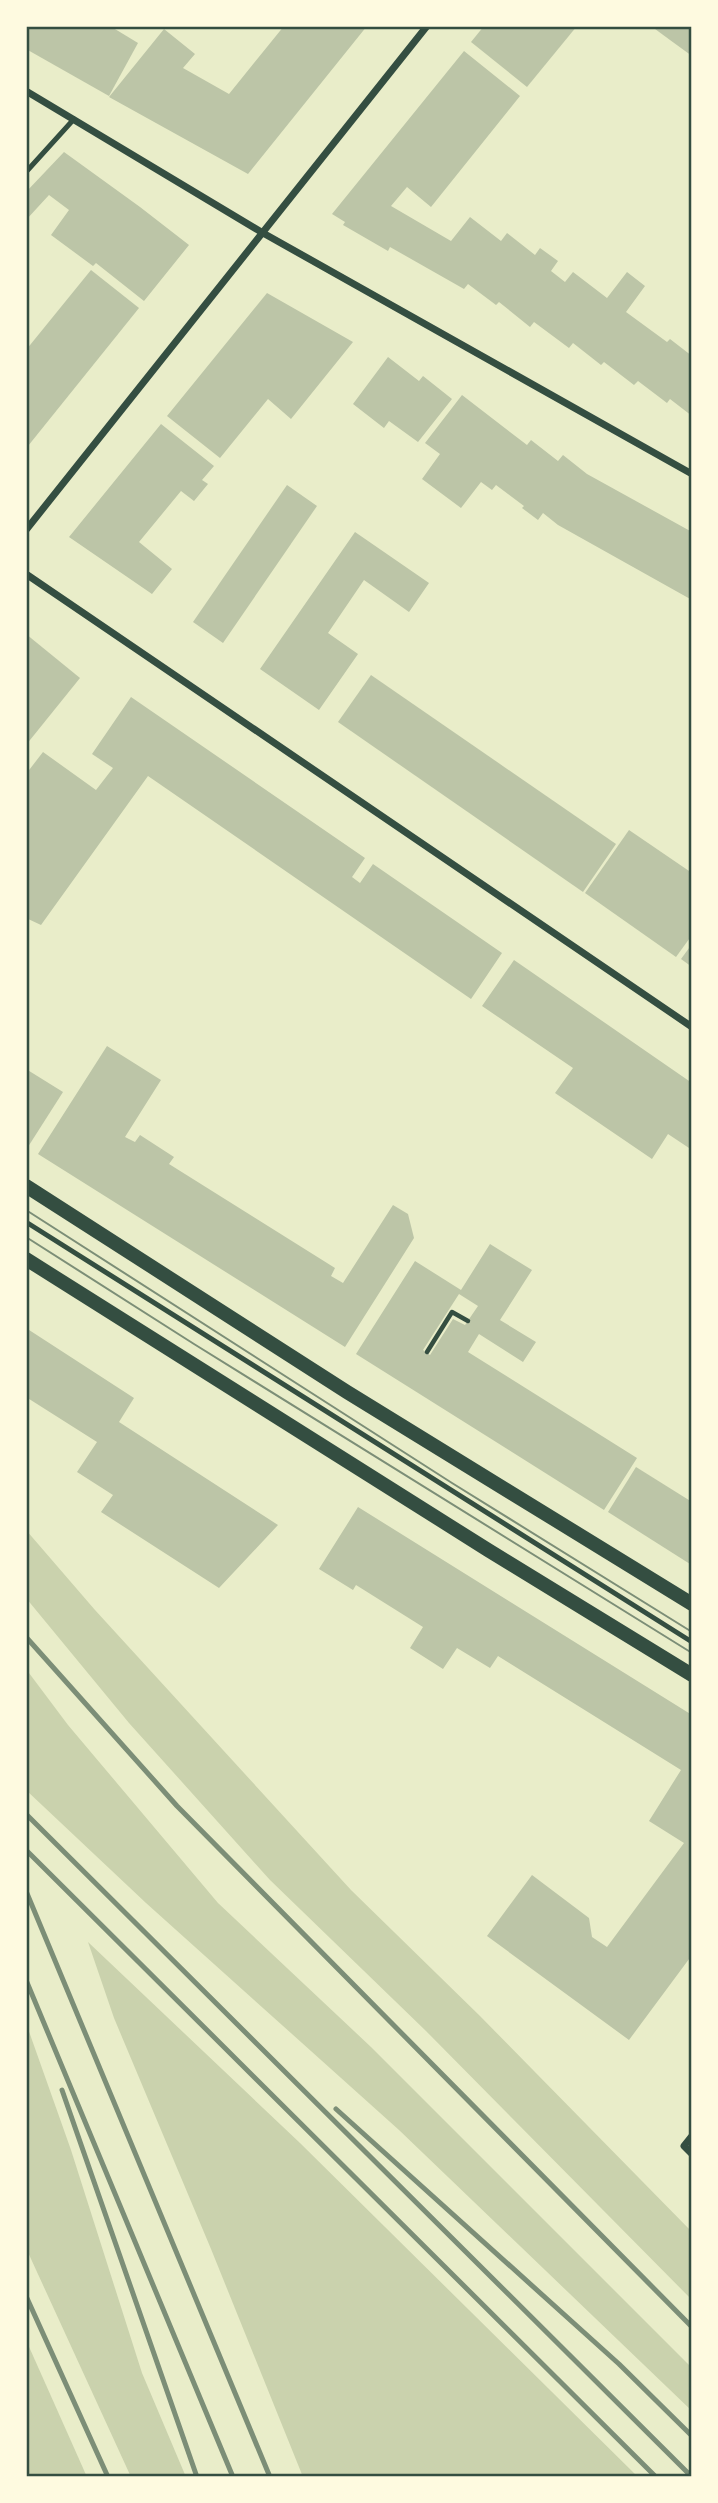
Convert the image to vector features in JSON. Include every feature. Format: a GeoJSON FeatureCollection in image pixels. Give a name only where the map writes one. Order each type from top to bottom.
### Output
{"type":"FeatureCollection","features":[{"type":"Feature","properties":{"kind":"main road"},"geometry":{"type":"LineString","coordinates":[[26,1186],[312,1370],[692,1604]]}},
{"type":"Feature","properties":{"kind":"main road"},"geometry":{"type":"LineString","coordinates":[[26,1259],[692,1675]]}},
{"type":"Feature","properties":{"kind":"street"},"geometry":{"type":"LineString","coordinates":[[26,530],[427,26]]}},
{"type":"Feature","properties":{"kind":"street"},"geometry":{"type":"LineString","coordinates":[[26,91],[263,233],[692,474]]}},
{"type":"Feature","properties":{"kind":"street"},"geometry":{"type":"LineString","coordinates":[[26,574],[692,1027]]}},
{"type":"Feature","properties":{"kind":"street"},"geometry":{"type":"LineString","coordinates":[[692,2136],[684,2146],[692,2154]]}},
{"type":"Feature","properties":{"kind":"lane"},"geometry":{"type":"LineString","coordinates":[[26,172],[74,119]]}},
{"type":"Feature","properties":{"kind":"lane"},"geometry":{"type":"LineString","coordinates":[[26,1222],[692,1642]]}},
{"type":"Feature","properties":{"kind":"path"},"geometry":{"type":"LineString","coordinates":[[427,1352],[452,1312],[468,1321]]}},
{"type":"Feature","properties":{"kind":"green space"},"geometry":{"type":"Polygon","coordinates":[[[26,1530],[95,1610],[351,1890],[480,2016],[692,2232],[692,2300],[426,2031],[270,1880],[129,1723],[26,1598],[26,1530]]]}},
{"type":"Feature","properties":{"kind":"green space"},"geometry":{"type":"Polygon","coordinates":[[[26,1669],[68,1725],[218,1903],[371,2047],[692,2368],[692,2411],[399,2130],[146,1903],[26,1790],[26,1669]]]}},
{"type":"Feature","properties":{"kind":"green space"},"geometry":{"type":"Polygon","coordinates":[[[88,1942],[300,2143],[638,2477],[303,2477],[114,2018],[88,1942]]]}},
{"type":"Feature","properties":{"kind":"green space"},"geometry":{"type":"Polygon","coordinates":[[[26,2023],[71,2150],[142,2373],[186,2477],[131,2477],[26,2248],[26,2023]]]}},
{"type":"Feature","properties":{"kind":"green space"},"geometry":{"type":"Polygon","coordinates":[[[26,2340],[87,2477],[26,2477],[26,2340]]]}},
{"type":"Feature","properties":{"kind":"building"},"geometry":{"type":"Polygon","coordinates":[[[26,26],[110,26],[138,43],[109,96],[26,49],[26,26]]]}},
{"type":"Feature","properties":{"kind":"building"},"geometry":{"type":"Polygon","coordinates":[[[284,26],[367,26],[248,174],[109,97],[164,29],[195,54],[183,68],[229,94],[284,26]]]}},
{"type":"Feature","properties":{"kind":"building"},"geometry":{"type":"Polygon","coordinates":[[[484,26],[577,26],[527,87],[471,42],[484,26]]]}},
{"type":"Feature","properties":{"kind":"building"},"geometry":{"type":"Polygon","coordinates":[[[651,26],[692,26],[692,56],[670,40],[651,26]]]}},
{"type":"Feature","properties":{"kind":"building"},"geometry":{"type":"Polygon","coordinates":[[[464,51],[520,96],[431,207],[407,187],[391,206],[451,241],[470,217],[501,241],[507,233],[535,255],[540,248],[558,261],[551,271],[565,282],[573,272],[607,298],[627,272],[645,286],[626,312],[667,342],[670,339],[692,356],[692,416],[670,399],[667,403],[638,381],[634,385],[604,362],[601,365],[573,343],[569,348],[534,322],[530,327],[499,302],[496,305],[468,284],[464,289],[390,247],[388,251],[343,225],[345,222],[332,214],[464,51]]]}},
{"type":"Feature","properties":{"kind":"building"},"geometry":{"type":"Polygon","coordinates":[[[64,152],[189,245],[144,301],[96,263],[93,266],[51,235],[69,210],[49,195],[26,220],[26,192],[64,152]]]}},
{"type":"Feature","properties":{"kind":"building"},"geometry":{"type":"Polygon","coordinates":[[[91,270],[139,308],[28,446],[26,350],[91,270]]]}},
{"type":"Feature","properties":{"kind":"building"},"geometry":{"type":"Polygon","coordinates":[[[267,293],[353,342],[291,419],[268,399],[220,458],[167,416],[267,293]]]}},
{"type":"Feature","properties":{"kind":"building"},"geometry":{"type":"Polygon","coordinates":[[[388,357],[419,381],[423,376],[452,399],[418,442],[389,421],[384,428],[353,404],[388,357]]]}},
{"type":"Feature","properties":{"kind":"building"},"geometry":{"type":"Polygon","coordinates":[[[462,395],[527,445],[531,440],[558,461],[563,455],[587,474],[692,532],[692,600],[558,525],[543,513],[538,520],[496,485],[492,490],[481,482],[461,508],[422,479],[440,454],[425,443],[462,395]]]}},
{"type":"Feature","properties":{"kind":"building"},"geometry":{"type":"Polygon","coordinates":[[[161,424],[214,466],[202,480],[208,484],[194,501],[181,491],[139,542],[172,569],[152,594],[69,537],[161,424]]]}},
{"type":"Feature","properties":{"kind":"building"},"geometry":{"type":"Polygon","coordinates":[[[287,485],[317,506],[223,643],[193,622],[287,485]]]}},
{"type":"Feature","properties":{"kind":"building"},"geometry":{"type":"Polygon","coordinates":[[[355,532],[429,583],[409,612],[364,580],[328,633],[358,654],[319,710],[260,669],[355,532]]]}},
{"type":"Feature","properties":{"kind":"building"},"geometry":{"type":"Polygon","coordinates":[[[26,634],[80,678],[26,745],[26,634]]]}},
{"type":"Feature","properties":{"kind":"building"},"geometry":{"type":"Polygon","coordinates":[[[371,675],[616,844],[583,892],[338,722],[371,675]]]}},
{"type":"Feature","properties":{"kind":"building"},"geometry":{"type":"Polygon","coordinates":[[[131,697],[365,858],[352,877],[360,883],[373,864],[502,953],[471,999],[148,776],[41,925],[26,918],[26,774],[43,752],[96,790],[113,768],[92,754],[131,697]]]}},
{"type":"Feature","properties":{"kind":"building"},"geometry":{"type":"Polygon","coordinates":[[[629,830],[692,873],[692,935],[676,957],[585,893],[629,830]]]}},
{"type":"Feature","properties":{"kind":"building"},"geometry":{"type":"Polygon","coordinates":[[[692,944],[692,967],[681,959],[692,944]]]}},
{"type":"Feature","properties":{"kind":"building"},"geometry":{"type":"Polygon","coordinates":[[[514,960],[692,1083],[692,1150],[668,1134],[652,1159],[555,1093],[573,1068],[482,1006],[514,960]]]}},
{"type":"Feature","properties":{"kind":"building"},"geometry":{"type":"Polygon","coordinates":[[[107,1046],[161,1080],[125,1137],[135,1142],[140,1135],[174,1157],[169,1164],[335,1268],[331,1276],[343,1283],[393,1205],[408,1214],[414,1238],[345,1347],[38,1154],[107,1046]]]}},
{"type":"Feature","properties":{"kind":"building"},"geometry":{"type":"Polygon","coordinates":[[[26,1069],[63,1092],[26,1150],[26,1069]]]}},
{"type":"Feature","properties":{"kind":"building"},"geometry":{"type":"Polygon","coordinates":[[[490,1244],[532,1270],[500,1320],[536,1342],[523,1362],[479,1334],[468,1352],[637,1458],[604,1510],[356,1354],[415,1261],[461,1290],[490,1244]],[[459,1294],[423,1350],[430,1355],[453,1319],[465,1325],[478,1306],[459,1294]]]}},
{"type":"Feature","properties":{"kind":"building"},"geometry":{"type":"Polygon","coordinates":[[[26,1328],[134,1398],[119,1422],[278,1525],[219,1588],[101,1512],[113,1495],[77,1472],[97,1442],[26,1397],[26,1328]]]}},
{"type":"Feature","properties":{"kind":"building"},"geometry":{"type":"Polygon","coordinates":[[[636,1467],[692,1502],[690,1564],[608,1512],[636,1467]]]}},
{"type":"Feature","properties":{"kind":"building"},"geometry":{"type":"Polygon","coordinates":[[[358,1507],[692,1715],[692,1955],[629,2040],[487,1936],[532,1875],[589,1918],[592,1937],[607,1947],[684,1843],[649,1821],[681,1770],[498,1656],[490,1668],[457,1648],[443,1669],[410,1648],[423,1627],[356,1585],[353,1590],[319,1569],[358,1507]]]}},
{"type":"Feature","properties":{"kind":"tram line"},"geometry":{"type":"LineString","coordinates":[[26,1210],[452,1483],[692,1632]]}},
{"type":"Feature","properties":{"kind":"tram line"},"geometry":{"type":"LineString","coordinates":[[26,1237],[692,1653]]}},
{"type":"Feature","properties":{"kind":"railway"},"geometry":{"type":"LineString","coordinates":[[26,1637],[177,1806],[692,2327]]}},
{"type":"Feature","properties":{"kind":"railway"},"geometry":{"type":"LineString","coordinates":[[26,1814],[692,2477]]}},
{"type":"Feature","properties":{"kind":"railway"},"geometry":{"type":"LineString","coordinates":[[26,1850],[656,2477]]}},
{"type":"Feature","properties":{"kind":"railway"},"geometry":{"type":"LineString","coordinates":[[26,1891],[270,2477]]}},
{"type":"Feature","properties":{"kind":"railway"},"geometry":{"type":"LineString","coordinates":[[26,1980],[233,2477]]}},
{"type":"Feature","properties":{"kind":"railway"},"geometry":{"type":"LineString","coordinates":[[62,2090],[197,2477]]}},
{"type":"Feature","properties":{"kind":"railway"},"geometry":{"type":"LineString","coordinates":[[336,2109],[619,2364],[692,2436]]}},
{"type":"Feature","properties":{"kind":"railway"},"geometry":{"type":"LineString","coordinates":[[26,2296],[108,2477]]}}]}
